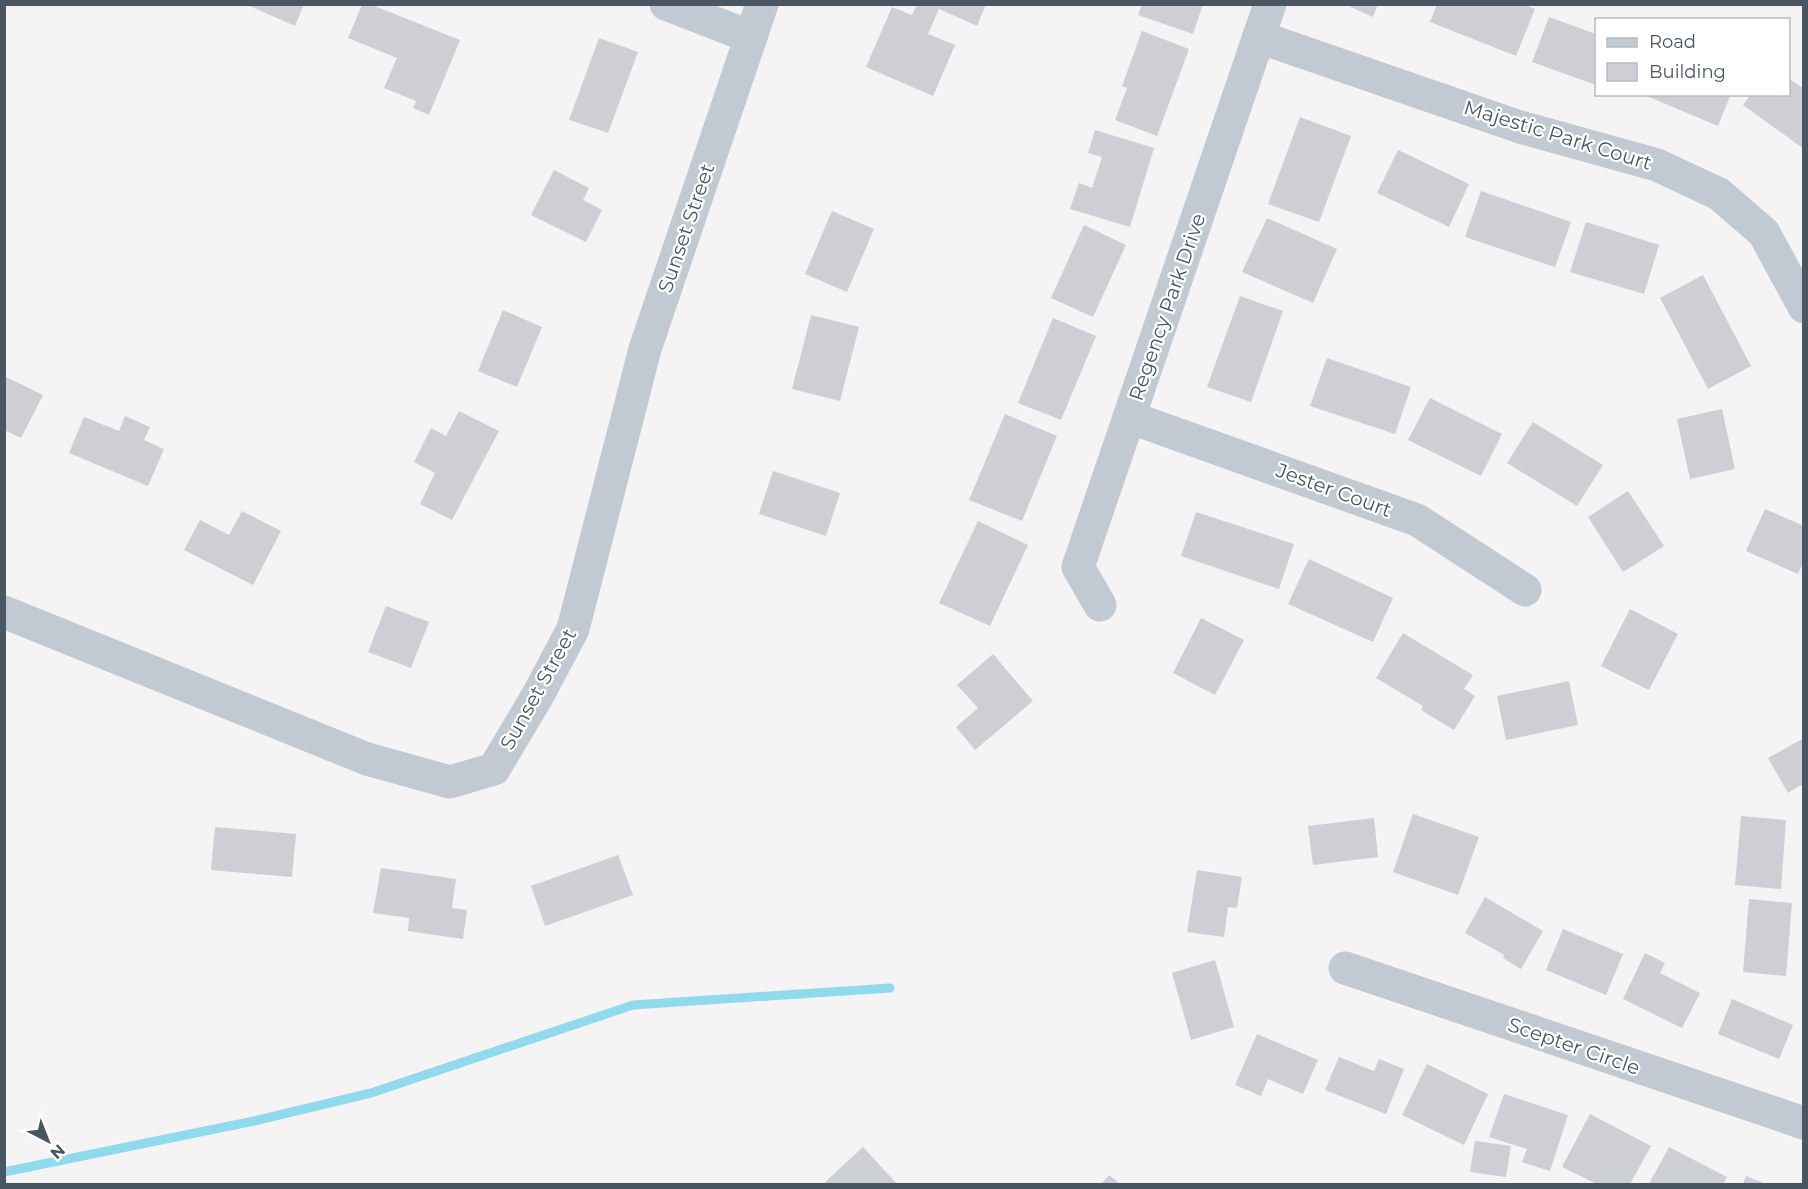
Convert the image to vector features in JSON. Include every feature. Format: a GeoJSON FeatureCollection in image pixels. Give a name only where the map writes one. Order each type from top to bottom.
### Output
{"type":"FeatureCollection","features":[{"type":"Feature","properties":{"kind":"street"},"geometry":{"type":"LineString","coordinates":[[666,4],[751,37]]}},
{"type":"Feature","properties":{"kind":"street","name":"Sunset Street"},"geometry":{"type":"LineString","coordinates":[[4,612],[367,759],[450,782],[494,769],[538,695],[573,629],[645,349],[762,4]]}},
{"type":"Feature","properties":{"kind":"street","name":"Regency Park Drive"},"geometry":{"type":"LineString","coordinates":[[1100,605],[1078,567],[1270,4]]}},
{"type":"Feature","properties":{"kind":"street","name":"Majestic Park Court"},"geometry":{"type":"LineString","coordinates":[[1259,37],[1520,127],[1657,165],[1719,194],[1764,233],[1803,307]]}},
{"type":"Feature","properties":{"kind":"street","name":"Jester Court"},"geometry":{"type":"LineString","coordinates":[[1129,417],[1418,520],[1525,590]]}},
{"type":"Feature","properties":{"kind":"street","name":"Scepter Circle"},"geometry":{"type":"LineString","coordinates":[[1345,968],[1803,1124]]}},
{"type":"Feature","properties":{"kind":"building"},"geometry":{"type":"Polygon","coordinates":[[[245,4],[304,4],[295,26],[245,4]]]}},
{"type":"Feature","properties":{"kind":"building"},"geometry":{"type":"Polygon","coordinates":[[[917,4],[986,4],[977,26],[939,9],[928,34],[955,45],[933,96],[866,67],[892,7],[912,15],[917,4]]]}},
{"type":"Feature","properties":{"kind":"building"},"geometry":{"type":"Polygon","coordinates":[[[1142,4],[1203,4],[1193,34],[1138,15],[1142,4]]]}},
{"type":"Feature","properties":{"kind":"building"},"geometry":{"type":"Polygon","coordinates":[[[1344,4],[1378,4],[1373,17],[1344,4]]]}},
{"type":"Feature","properties":{"kind":"building"},"geometry":{"type":"Polygon","coordinates":[[[1437,4],[1523,4],[1535,9],[1516,56],[1430,22],[1437,4]]]}},
{"type":"Feature","properties":{"kind":"building"},"geometry":{"type":"Polygon","coordinates":[[[362,5],[372,5],[460,40],[429,115],[413,108],[416,101],[384,88],[397,58],[348,38],[362,5]]]}},
{"type":"Feature","properties":{"kind":"building"},"geometry":{"type":"Polygon","coordinates":[[[1549,17],[1595,34],[1595,85],[1532,62],[1549,17]]]}},
{"type":"Feature","properties":{"kind":"building"},"geometry":{"type":"Polygon","coordinates":[[[1142,31],[1189,49],[1157,136],[1115,120],[1127,88],[1122,86],[1142,31]]]}},
{"type":"Feature","properties":{"kind":"building"},"geometry":{"type":"Polygon","coordinates":[[[599,38],[638,52],[608,133],[569,120],[599,38]]]}},
{"type":"Feature","properties":{"kind":"building"},"geometry":{"type":"Polygon","coordinates":[[[1790,79],[1804,89],[1804,149],[1743,105],[1750,96],[1790,96],[1790,79]]]}},
{"type":"Feature","properties":{"kind":"building"},"geometry":{"type":"Polygon","coordinates":[[[1647,96],[1730,96],[1718,126],[1647,96]]]}},
{"type":"Feature","properties":{"kind":"building"},"geometry":{"type":"Polygon","coordinates":[[[1300,117],[1351,136],[1319,222],[1268,204],[1300,117]]]}},
{"type":"Feature","properties":{"kind":"building"},"geometry":{"type":"Polygon","coordinates":[[[1095,130],[1154,148],[1130,227],[1070,209],[1079,183],[1092,188],[1102,157],[1088,153],[1095,130]]]}},
{"type":"Feature","properties":{"kind":"building"},"geometry":{"type":"Polygon","coordinates":[[[1398,150],[1469,184],[1449,227],[1377,193],[1398,150]]]}},
{"type":"Feature","properties":{"kind":"building"},"geometry":{"type":"Polygon","coordinates":[[[554,170],[589,188],[583,200],[602,210],[586,242],[531,215],[554,170]]]}},
{"type":"Feature","properties":{"kind":"building"},"geometry":{"type":"Polygon","coordinates":[[[1481,191],[1571,222],[1555,267],[1465,237],[1481,191]]]}},
{"type":"Feature","properties":{"kind":"building"},"geometry":{"type":"Polygon","coordinates":[[[832,211],[874,229],[847,292],[805,274],[832,211]]]}},
{"type":"Feature","properties":{"kind":"building"},"geometry":{"type":"Polygon","coordinates":[[[1267,218],[1337,249],[1313,303],[1242,272],[1267,218]]]}},
{"type":"Feature","properties":{"kind":"building"},"geometry":{"type":"Polygon","coordinates":[[[1586,222],[1659,245],[1644,294],[1570,272],[1586,222]]]}},
{"type":"Feature","properties":{"kind":"building"},"geometry":{"type":"Polygon","coordinates":[[[1084,225],[1126,245],[1093,317],[1051,298],[1084,225]]]}},
{"type":"Feature","properties":{"kind":"building"},"geometry":{"type":"Polygon","coordinates":[[[1703,275],[1751,366],[1708,389],[1660,298],[1703,275]]]}},
{"type":"Feature","properties":{"kind":"building"},"geometry":{"type":"Polygon","coordinates":[[[1240,296],[1283,311],[1251,402],[1207,387],[1240,296]]]}},
{"type":"Feature","properties":{"kind":"building"},"geometry":{"type":"Polygon","coordinates":[[[503,310],[542,327],[517,387],[478,371],[503,310]]]}},
{"type":"Feature","properties":{"kind":"building"},"geometry":{"type":"Polygon","coordinates":[[[811,315],[859,327],[840,401],[792,389],[811,315]]]}},
{"type":"Feature","properties":{"kind":"building"},"geometry":{"type":"Polygon","coordinates":[[[1053,318],[1096,336],[1061,420],[1018,403],[1053,318]]]}},
{"type":"Feature","properties":{"kind":"building"},"geometry":{"type":"Polygon","coordinates":[[[1327,358],[1411,387],[1395,434],[1310,406],[1327,358]]]}},
{"type":"Feature","properties":{"kind":"building"},"geometry":{"type":"Polygon","coordinates":[[[4,376],[43,395],[21,438],[4,430],[4,376]]]}},
{"type":"Feature","properties":{"kind":"building"},"geometry":{"type":"Polygon","coordinates":[[[1430,398],[1502,434],[1481,476],[1408,440],[1430,398]]]}},
{"type":"Feature","properties":{"kind":"building"},"geometry":{"type":"Polygon","coordinates":[[[1722,409],[1735,469],[1690,479],[1677,419],[1722,409]]]}},
{"type":"Feature","properties":{"kind":"building"},"geometry":{"type":"Polygon","coordinates":[[[459,411],[499,431],[452,520],[420,504],[435,473],[414,462],[431,428],[446,436],[459,411]]]}},
{"type":"Feature","properties":{"kind":"building"},"geometry":{"type":"Polygon","coordinates":[[[1005,414],[1057,436],[1022,521],[969,500],[1005,414]]]}},
{"type":"Feature","properties":{"kind":"building"},"geometry":{"type":"Polygon","coordinates":[[[125,416],[150,427],[144,440],[164,449],[148,486],[69,453],[84,417],[119,431],[125,416]]]}},
{"type":"Feature","properties":{"kind":"building"},"geometry":{"type":"Polygon","coordinates":[[[1533,422],[1603,465],[1577,506],[1507,463],[1533,422]]]}},
{"type":"Feature","properties":{"kind":"building"},"geometry":{"type":"Polygon","coordinates":[[[773,471],[840,493],[826,536],[759,514],[773,471]]]}},
{"type":"Feature","properties":{"kind":"building"},"geometry":{"type":"Polygon","coordinates":[[[1628,491],[1664,546],[1623,572],[1588,517],[1628,491]]]}},
{"type":"Feature","properties":{"kind":"building"},"geometry":{"type":"Polygon","coordinates":[[[1765,509],[1804,526],[1804,561],[1798,574],[1746,551],[1765,509]]]}},
{"type":"Feature","properties":{"kind":"building"},"geometry":{"type":"Polygon","coordinates":[[[242,511],[281,531],[253,585],[184,550],[200,520],[229,535],[242,511]]]}},
{"type":"Feature","properties":{"kind":"building"},"geometry":{"type":"Polygon","coordinates":[[[1196,512],[1294,544],[1279,589],[1181,556],[1196,512]]]}},
{"type":"Feature","properties":{"kind":"building"},"geometry":{"type":"Polygon","coordinates":[[[978,521],[1028,545],[990,626],[939,603],[978,521]]]}},
{"type":"Feature","properties":{"kind":"building"},"geometry":{"type":"Polygon","coordinates":[[[1309,559],[1393,598],[1373,642],[1288,604],[1309,559]]]}},
{"type":"Feature","properties":{"kind":"building"},"geometry":{"type":"Polygon","coordinates":[[[386,606],[429,622],[411,668],[368,652],[386,606]]]}},
{"type":"Feature","properties":{"kind":"building"},"geometry":{"type":"Polygon","coordinates":[[[1630,609],[1678,634],[1649,690],[1601,666],[1630,609]]]}},
{"type":"Feature","properties":{"kind":"building"},"geometry":{"type":"Polygon","coordinates":[[[1201,618],[1244,640],[1215,695],[1173,673],[1201,618]]]}},
{"type":"Feature","properties":{"kind":"building"},"geometry":{"type":"Polygon","coordinates":[[[1403,633],[1473,675],[1464,689],[1475,696],[1454,730],[1421,710],[1423,706],[1376,678],[1403,633]]]}},
{"type":"Feature","properties":{"kind":"building"},"geometry":{"type":"Polygon","coordinates":[[[993,654],[1033,701],[975,750],[956,727],[978,708],[957,685],[993,654]]]}},
{"type":"Feature","properties":{"kind":"building"},"geometry":{"type":"Polygon","coordinates":[[[1569,681],[1578,725],[1506,740],[1497,696],[1569,681]]]}},
{"type":"Feature","properties":{"kind":"building"},"geometry":{"type":"Polygon","coordinates":[[[1804,738],[1804,789],[1801,785],[1788,793],[1768,758],[1804,738]]]}},
{"type":"Feature","properties":{"kind":"building"},"geometry":{"type":"Polygon","coordinates":[[[1413,814],[1479,837],[1458,895],[1393,872],[1413,814]]]}},
{"type":"Feature","properties":{"kind":"building"},"geometry":{"type":"Polygon","coordinates":[[[1741,816],[1786,820],[1781,889],[1735,885],[1741,816]]]}},
{"type":"Feature","properties":{"kind":"building"},"geometry":{"type":"Polygon","coordinates":[[[1374,818],[1378,857],[1313,865],[1308,826],[1374,818]]]}},
{"type":"Feature","properties":{"kind":"building"},"geometry":{"type":"Polygon","coordinates":[[[215,827],[296,834],[292,877],[211,870],[215,827]]]}},
{"type":"Feature","properties":{"kind":"building"},"geometry":{"type":"Polygon","coordinates":[[[618,855],[633,895],[545,926],[531,886],[618,855]]]}},
{"type":"Feature","properties":{"kind":"building"},"geometry":{"type":"Polygon","coordinates":[[[381,868],[456,879],[452,908],[467,910],[463,939],[408,931],[409,918],[373,913],[381,868]]]}},
{"type":"Feature","properties":{"kind":"building"},"geometry":{"type":"Polygon","coordinates":[[[1197,870],[1242,877],[1237,908],[1228,907],[1224,937],[1187,932],[1197,870]]]}},
{"type":"Feature","properties":{"kind":"building"},"geometry":{"type":"Polygon","coordinates":[[[1485,897],[1543,931],[1521,969],[1503,958],[1504,955],[1465,933],[1485,897]]]}},
{"type":"Feature","properties":{"kind":"building"},"geometry":{"type":"Polygon","coordinates":[[[1749,899],[1792,903],[1786,976],[1743,972],[1749,899]]]}},
{"type":"Feature","properties":{"kind":"building"},"geometry":{"type":"Polygon","coordinates":[[[1563,929],[1623,954],[1606,995],[1546,970],[1563,929]]]}},
{"type":"Feature","properties":{"kind":"building"},"geometry":{"type":"Polygon","coordinates":[[[1645,953],[1665,963],[1660,973],[1700,993],[1682,1028],[1623,999],[1645,953]]]}},
{"type":"Feature","properties":{"kind":"building"},"geometry":{"type":"Polygon","coordinates":[[[1215,960],[1234,1027],[1191,1040],[1172,973],[1215,960]]]}},
{"type":"Feature","properties":{"kind":"building"},"geometry":{"type":"Polygon","coordinates":[[[1732,999],[1793,1025],[1779,1059],[1718,1034],[1732,999]]]}},
{"type":"Feature","properties":{"kind":"building"},"geometry":{"type":"Polygon","coordinates":[[[1257,1034],[1318,1060],[1303,1094],[1268,1079],[1261,1096],[1235,1085],[1257,1034]]]}},
{"type":"Feature","properties":{"kind":"building"},"geometry":{"type":"Polygon","coordinates":[[[1339,1057],[1374,1071],[1379,1059],[1404,1069],[1386,1114],[1325,1090],[1339,1057]]]}},
{"type":"Feature","properties":{"kind":"building"},"geometry":{"type":"Polygon","coordinates":[[[1427,1064],[1488,1094],[1464,1145],[1402,1115],[1427,1064]]]}},
{"type":"Feature","properties":{"kind":"building"},"geometry":{"type":"Polygon","coordinates":[[[1504,1094],[1568,1115],[1550,1171],[1522,1162],[1527,1149],[1489,1137],[1504,1094]]]}},
{"type":"Feature","properties":{"kind":"building"},"geometry":{"type":"Polygon","coordinates":[[[1590,1114],[1651,1146],[1630,1184],[1597,1184],[1562,1167],[1590,1114]]]}},
{"type":"Feature","properties":{"kind":"building"},"geometry":{"type":"Polygon","coordinates":[[[1475,1141],[1511,1146],[1506,1177],[1470,1172],[1475,1141]]]}},
{"type":"Feature","properties":{"kind":"building"},"geometry":{"type":"Polygon","coordinates":[[[863,1147],[897,1184],[827,1184],[825,1182],[863,1147]]]}},
{"type":"Feature","properties":{"kind":"building"},"geometry":{"type":"Polygon","coordinates":[[[1669,1147],[1727,1177],[1723,1184],[1649,1184],[1669,1147]]]}},
{"type":"Feature","properties":{"kind":"building"},"geometry":{"type":"Polygon","coordinates":[[[1109,1175],[1120,1184],[1101,1184],[1109,1175]]]}},
{"type":"Feature","properties":{"kind":"building"},"geometry":{"type":"Polygon","coordinates":[[[1746,1176],[1766,1184],[1743,1184],[1746,1176]]]}},
{"type":"Feature","properties":{"kind":"waterway"},"geometry":{"type":"LineString","coordinates":[[4,1172],[254,1121],[371,1093],[633,1005],[890,988]]}}]}
